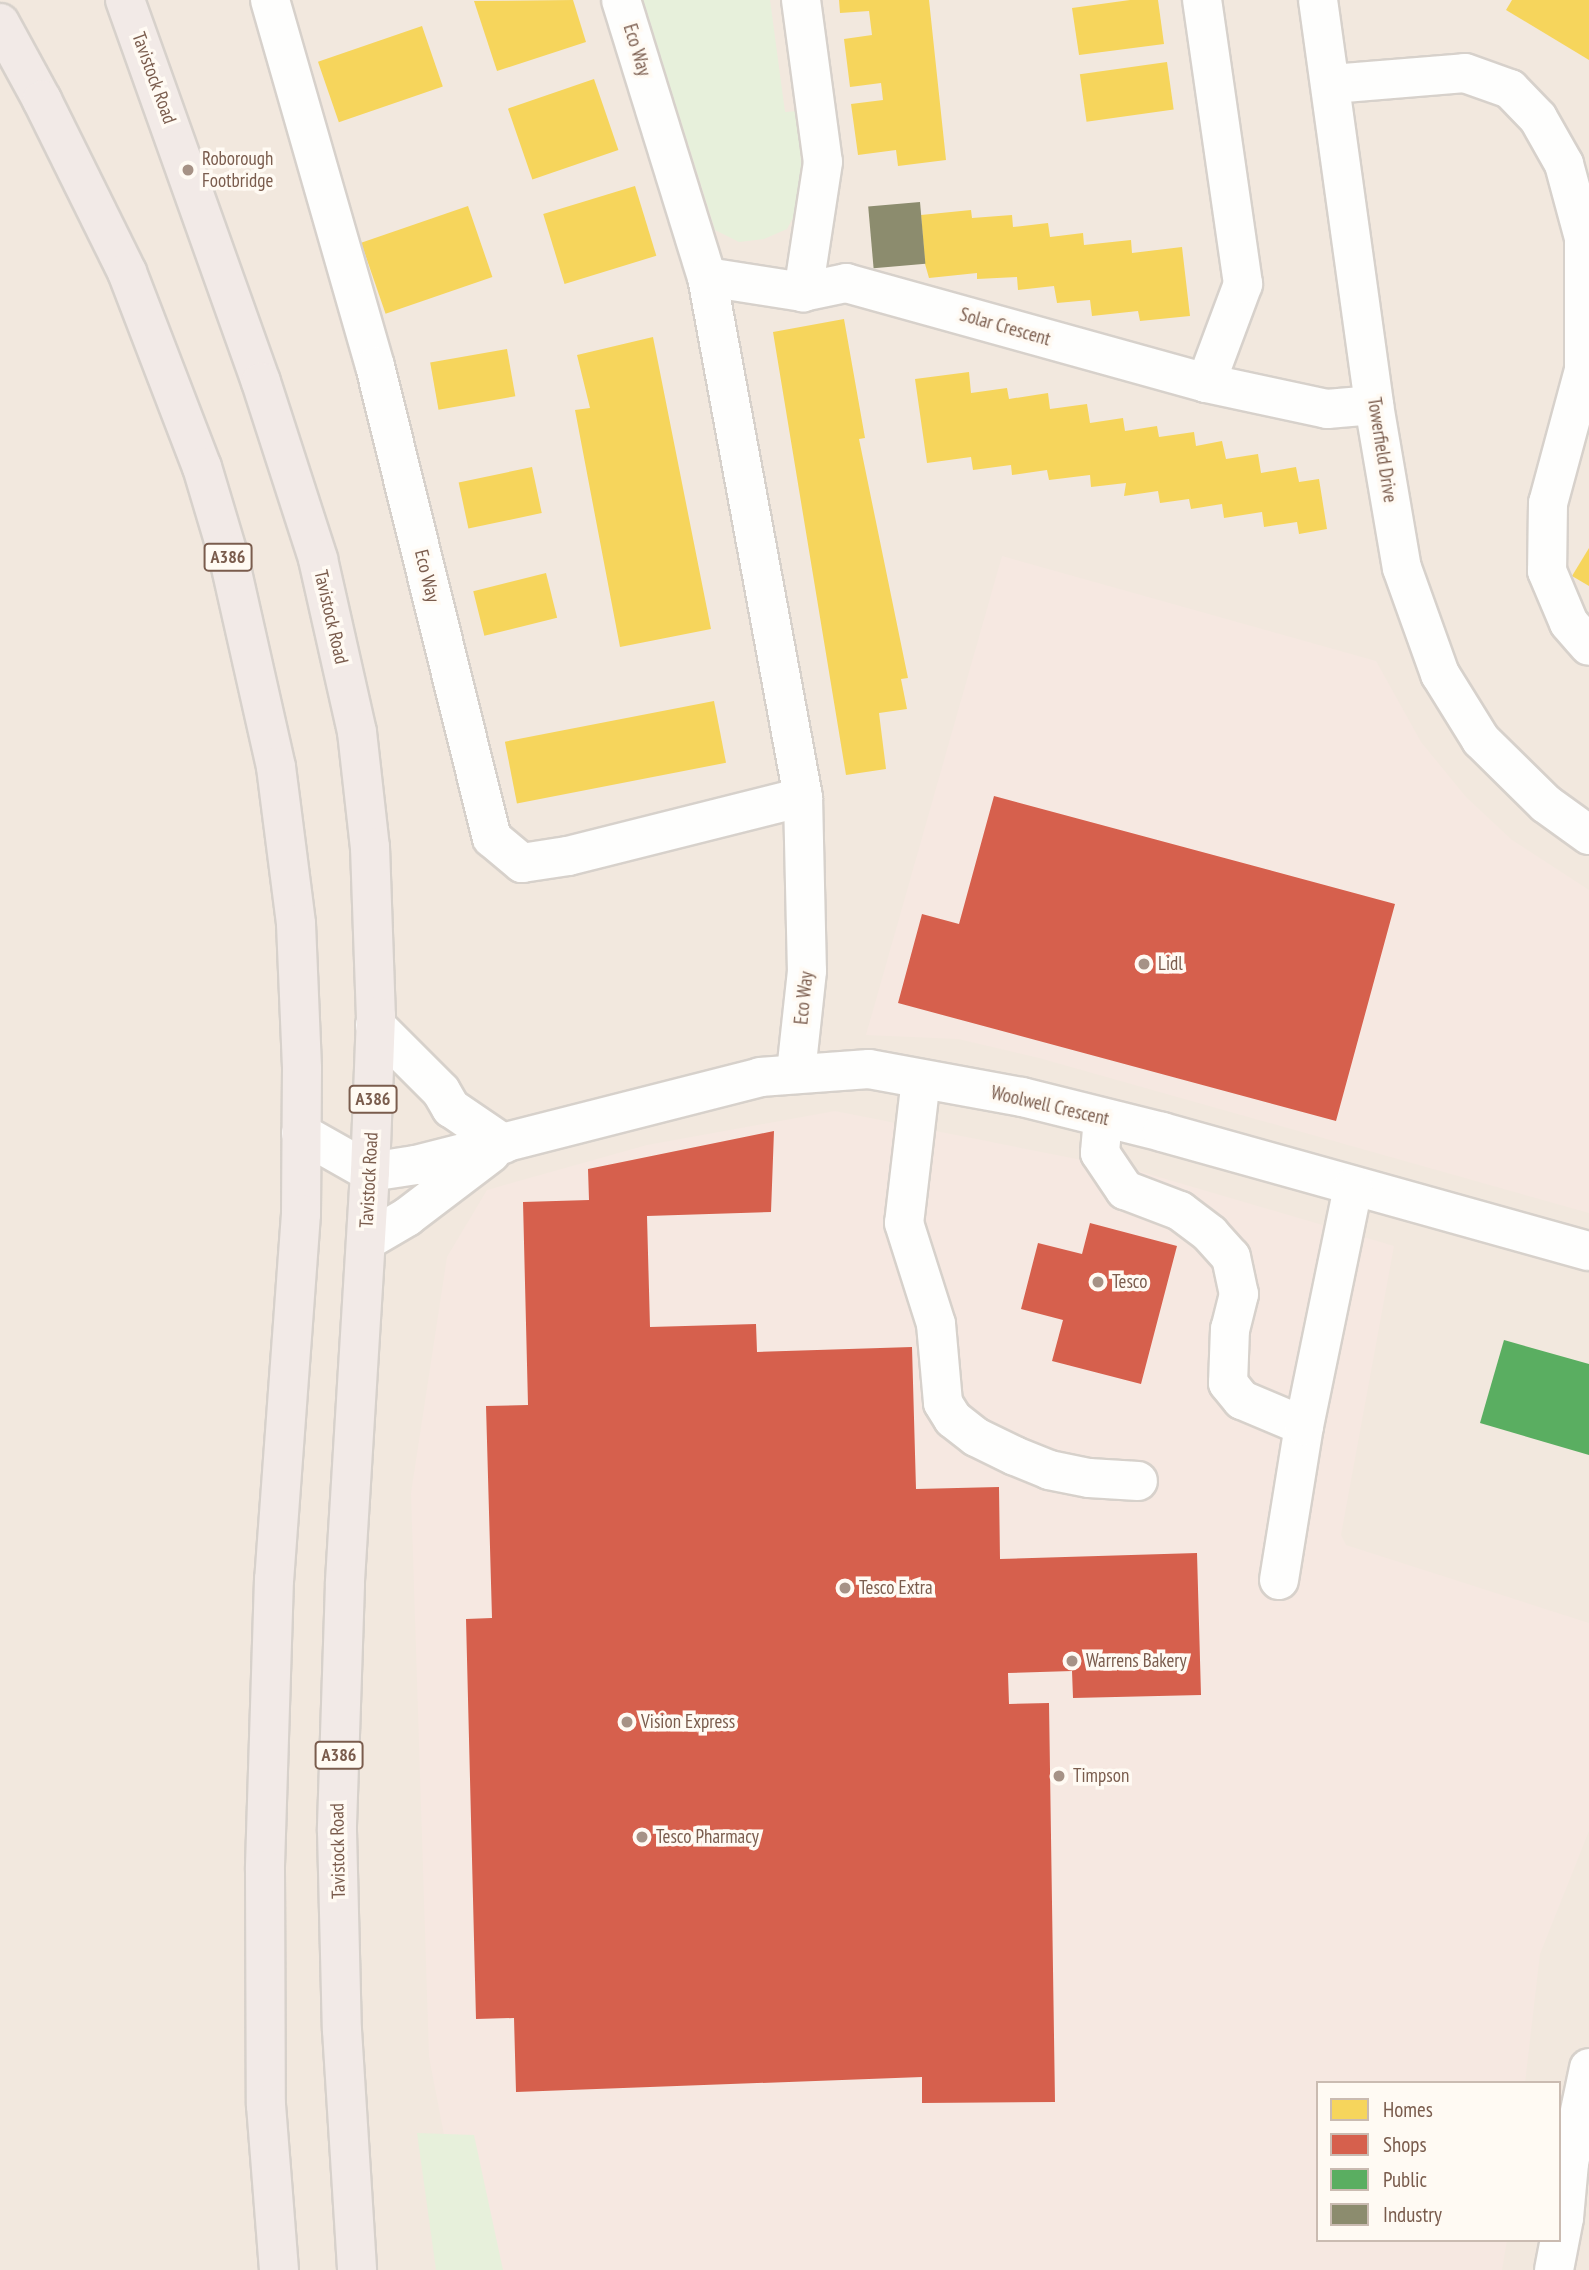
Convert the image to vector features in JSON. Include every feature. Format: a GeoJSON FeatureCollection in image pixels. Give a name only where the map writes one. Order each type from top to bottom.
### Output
{"type":"FeatureCollection","features":[{"type":"Feature","properties":{"kind":"highway","name":"Tavistock Road"},"geometry":{"type":"LineString","coordinates":[[125,0],[229,289],[318,559],[357,732],[370,847],[375,1025],[370,1172],[345,1584],[337,1831],[342,2031],[357,2270]]}},
{"type":"Feature","properties":{"kind":"highway","name":"A386"},"geometry":{"type":"LineString","coordinates":[[0,23],[42,100],[127,272],[202,467],[228,554],[268,729],[296,924],[301,1214],[274,1579],[265,1870],[266,2105],[279,2270]]}},
{"type":"Feature","properties":{"kind":"street","name":"Eco Way"},"geometry":{"type":"LineString","coordinates":[[271,0],[375,366],[492,838],[522,863],[568,856],[803,797]]}},
{"type":"Feature","properties":{"kind":"street","name":"Eco Way"},"geometry":{"type":"LineString","coordinates":[[621,0],[707,277],[803,797],[807,971],[796,1072]]}},
{"type":"Feature","properties":{"kind":"street"},"geometry":{"type":"LineString","coordinates":[[802,0],[823,162],[803,292]]}},
{"type":"Feature","properties":{"kind":"street"},"geometry":{"type":"LineString","coordinates":[[1202,0],[1243,284],[1206,383]]}},
{"type":"Feature","properties":{"kind":"street","name":"Towerfield Drive"},"geometry":{"type":"LineString","coordinates":[[1318,0],[1332,83],[1374,405],[1402,568],[1440,674],[1481,740],[1546,804],[1589,835]]}},
{"type":"Feature","properties":{"kind":"street"},"geometry":{"type":"LineString","coordinates":[[1332,83],[1465,73],[1510,89],[1538,118],[1564,164],[1584,238],[1584,370],[1548,503],[1547,571],[1569,623],[1589,646]]}},
{"type":"Feature","properties":{"kind":"street","name":"Solar Crescent"},"geometry":{"type":"LineString","coordinates":[[707,277],[803,292],[846,282],[1206,383],[1327,409],[1374,405]]}},
{"type":"Feature","properties":{"kind":"street"},"geometry":{"type":"LineString","coordinates":[[375,1025],[441,1091],[451,1108],[504,1143]]}},
{"type":"Feature","properties":{"kind":"street","name":"Woolwell Crescent"},"geometry":{"type":"LineString","coordinates":[[366,1241],[407,1217],[504,1143],[760,1077],[796,1072],[869,1069],[1022,1097],[1589,1251]]}},
{"type":"Feature","properties":{"kind":"street"},"geometry":{"type":"LineString","coordinates":[[921,1079],[904,1223],[936,1324],[943,1403],[953,1419],[976,1437],[1049,1470],[1089,1478],[1138,1481]]}},
{"type":"Feature","properties":{"kind":"street"},"geometry":{"type":"LineString","coordinates":[[1103,1118],[1100,1153],[1125,1190],[1180,1211],[1210,1234],[1231,1257],[1239,1294],[1230,1329],[1228,1383],[1242,1401],[1304,1426]]}},
{"type":"Feature","properties":{"kind":"street"},"geometry":{"type":"LineString","coordinates":[[301,1133],[370,1172],[416,1165],[504,1143]]}},
{"type":"Feature","properties":{"kind":"street"},"geometry":{"type":"LineString","coordinates":[[1279,1580],[1304,1426],[1353,1187]]}},
{"type":"Feature","properties":{"kind":"street"},"geometry":{"type":"LineString","coordinates":[[1561,2234],[1569,2163],[1589,2068]]}},
{"type":"Feature","properties":{"kind":"street"},"geometry":{"type":"LineString","coordinates":[[1554,2270],[1559,2242]]}},
{"type":"Feature","properties":{"kind":"shaded area"},"geometry":{"type":"Polygon","coordinates":[[[0,0],[1589,0],[1589,2270],[0,2270],[0,0]]]}},
{"type":"Feature","properties":{"kind":"shaded area"},"geometry":{"type":"Polygon","coordinates":[[[1002,556],[1376,661],[1421,742],[1466,797],[1512,840],[1589,890],[1589,1213],[1039,1058],[958,1039],[866,1035],[1002,556]]]}},
{"type":"Feature","properties":{"kind":"shaded area"},"geometry":{"type":"Polygon","coordinates":[[[835,1111],[1142,1172],[1394,1246],[1341,1535],[1346,1545],[1589,1623],[1589,1831],[1540,1954],[1525,2081],[1316,2081],[1316,2242],[1507,2242],[1502,2270],[470,2270],[429,2057],[411,1493],[447,1257],[487,1190],[647,1145],[835,1111]]]}},
{"type":"Feature","properties":{"kind":"green space"},"geometry":{"type":"Polygon","coordinates":[[[643,0],[770,0],[785,112],[798,111],[803,199],[787,229],[764,239],[739,242],[715,230],[643,0]]]}},
{"type":"Feature","properties":{"kind":"green space"},"geometry":{"type":"Polygon","coordinates":[[[417,2133],[474,2135],[503,2270],[436,2270],[417,2133]]]}},
{"type":"Feature","properties":{"kind":"building: Homes"},"geometry":{"type":"Polygon","coordinates":[[[573,0],[586,42],[497,71],[474,1],[573,0]]]}},
{"type":"Feature","properties":{"kind":"building: Homes"},"geometry":{"type":"Polygon","coordinates":[[[839,0],[929,0],[946,160],[898,166],[896,150],[858,155],[851,104],[883,100],[881,83],[850,87],[844,39],[872,35],[869,11],[840,13],[839,0]]]}},
{"type":"Feature","properties":{"kind":"building: Homes"},"geometry":{"type":"Polygon","coordinates":[[[1130,0],[1158,0],[1164,44],[1079,55],[1072,8],[1130,0]]]}},
{"type":"Feature","properties":{"kind":"building: Homes"},"geometry":{"type":"Polygon","coordinates":[[[1512,0],[1589,0],[1589,60],[1506,10],[1512,0]]]}},
{"type":"Feature","properties":{"kind":"building: Homes"},"geometry":{"type":"Polygon","coordinates":[[[422,26],[443,87],[339,122],[318,62],[422,26]]]}},
{"type":"Feature","properties":{"kind":"building: Homes"},"geometry":{"type":"Polygon","coordinates":[[[1167,62],[1174,110],[1087,122],[1080,74],[1167,62]]]}},
{"type":"Feature","properties":{"kind":"building: Homes"},"geometry":{"type":"Polygon","coordinates":[[[594,79],[618,150],[532,180],[508,109],[594,79]]]}},
{"type":"Feature","properties":{"kind":"building: Homes"},"geometry":{"type":"Polygon","coordinates":[[[635,186],[656,256],[565,284],[543,214],[635,186]]]}},
{"type":"Feature","properties":{"kind":"building: Homes"},"geometry":{"type":"Polygon","coordinates":[[[468,206],[492,277],[386,314],[361,243],[468,206]]]}},
{"type":"Feature","properties":{"kind":"building: Homes"},"geometry":{"type":"Polygon","coordinates":[[[971,210],[972,218],[1012,215],[1013,227],[1048,223],[1050,237],[1083,233],[1084,245],[1131,240],[1132,253],[1182,247],[1190,316],[1140,321],[1138,311],[1092,316],[1090,300],[1057,303],[1054,286],[1018,290],[1017,277],[977,279],[977,273],[929,278],[925,264],[921,215],[971,210]]]}},
{"type":"Feature","properties":{"kind":"building: Homes"},"geometry":{"type":"Polygon","coordinates":[[[844,319],[865,438],[859,439],[908,678],[901,679],[907,709],[879,713],[886,769],[846,775],[773,332],[844,319]]]}},
{"type":"Feature","properties":{"kind":"building: Homes"},"geometry":{"type":"Polygon","coordinates":[[[653,337],[711,629],[620,647],[575,410],[590,408],[577,355],[653,337]]]}},
{"type":"Feature","properties":{"kind":"building: Homes"},"geometry":{"type":"Polygon","coordinates":[[[507,349],[515,396],[439,410],[430,363],[507,349]]]}},
{"type":"Feature","properties":{"kind":"building: Homes"},"geometry":{"type":"Polygon","coordinates":[[[969,372],[971,393],[1007,388],[1009,399],[1048,393],[1050,409],[1087,404],[1090,423],[1123,418],[1125,431],[1157,426],[1159,437],[1194,432],[1196,446],[1222,441],[1226,459],[1258,454],[1261,473],[1296,467],[1299,482],[1319,479],[1327,529],[1299,534],[1297,522],[1264,527],[1262,512],[1224,518],[1222,504],[1191,509],[1189,499],[1160,503],[1158,491],[1124,496],[1126,483],[1091,487],[1090,475],[1049,480],[1047,470],[1012,475],[1011,465],[973,470],[971,457],[927,463],[915,379],[969,372]]]}},
{"type":"Feature","properties":{"kind":"building: Homes"},"geometry":{"type":"Polygon","coordinates":[[[532,467],[542,513],[468,529],[459,483],[532,467]]]}},
{"type":"Feature","properties":{"kind":"building: Homes"},"geometry":{"type":"Polygon","coordinates":[[[1589,548],[1589,586],[1572,576],[1589,548]]]}},
{"type":"Feature","properties":{"kind":"building: Homes"},"geometry":{"type":"Polygon","coordinates":[[[546,573],[557,618],[484,636],[473,591],[546,573]]]}},
{"type":"Feature","properties":{"kind":"building: Homes"},"geometry":{"type":"Polygon","coordinates":[[[714,701],[726,763],[517,803],[505,742],[714,701]]]}},
{"type":"Feature","properties":{"kind":"building: Shops","name":"Lidl"},"geometry":{"type":"Polygon","coordinates":[[[994,796],[1395,904],[1336,1121],[898,1003],[922,914],[959,924],[994,796]]]}},
{"type":"Feature","properties":{"kind":"building: Shops","name":"Tesco Extra"},"geometry":{"type":"Polygon","coordinates":[[[774,1131],[771,1212],[647,1216],[650,1327],[756,1324],[757,1352],[912,1347],[916,1489],[999,1487],[1000,1559],[1197,1553],[1201,1695],[1073,1698],[1072,1671],[1008,1673],[1009,1704],[1049,1703],[1055,2102],[922,2103],[922,2077],[516,2092],[514,2018],[476,2019],[466,1619],[492,1618],[486,1406],[528,1405],[523,1202],[589,1200],[588,1169],[774,1131]]]}},
{"type":"Feature","properties":{"kind":"building: Shops","name":"Tesco"},"geometry":{"type":"Polygon","coordinates":[[[1090,1223],[1177,1246],[1141,1384],[1052,1361],[1063,1320],[1021,1309],[1038,1243],[1082,1254],[1090,1223]]]}},
{"type":"Feature","properties":{"kind":"building: Public"},"geometry":{"type":"Polygon","coordinates":[[[1504,1340],[1589,1364],[1589,1455],[1480,1423],[1504,1340]]]}},
{"type":"Feature","properties":{"kind":"building: Industry"},"geometry":{"type":"Polygon","coordinates":[[[920,202],[925,264],[874,268],[868,207],[920,202]]]}},
{"type":"Feature","properties":{"kind":"place","name":"Roborough Footbridge"},"geometry":{"type":"Point","coordinates":[188,170]}},
{"type":"Feature","properties":{"kind":"place","name":"Lidl"},"geometry":{"type":"Point","coordinates":[1144,964]}},
{"type":"Feature","properties":{"kind":"place","name":"Tesco"},"geometry":{"type":"Point","coordinates":[1098,1282]}},
{"type":"Feature","properties":{"kind":"place","name":"Tesco Extra"},"geometry":{"type":"Point","coordinates":[845,1588]}},
{"type":"Feature","properties":{"kind":"place","name":"Warrens Bakery"},"geometry":{"type":"Point","coordinates":[1072,1661]}},
{"type":"Feature","properties":{"kind":"place","name":"Vision Express"},"geometry":{"type":"Point","coordinates":[627,1722]}},
{"type":"Feature","properties":{"kind":"place","name":"Timpson"},"geometry":{"type":"Point","coordinates":[1059,1776]}},
{"type":"Feature","properties":{"kind":"place","name":"Tesco Pharmacy"},"geometry":{"type":"Point","coordinates":[642,1837]}}]}
